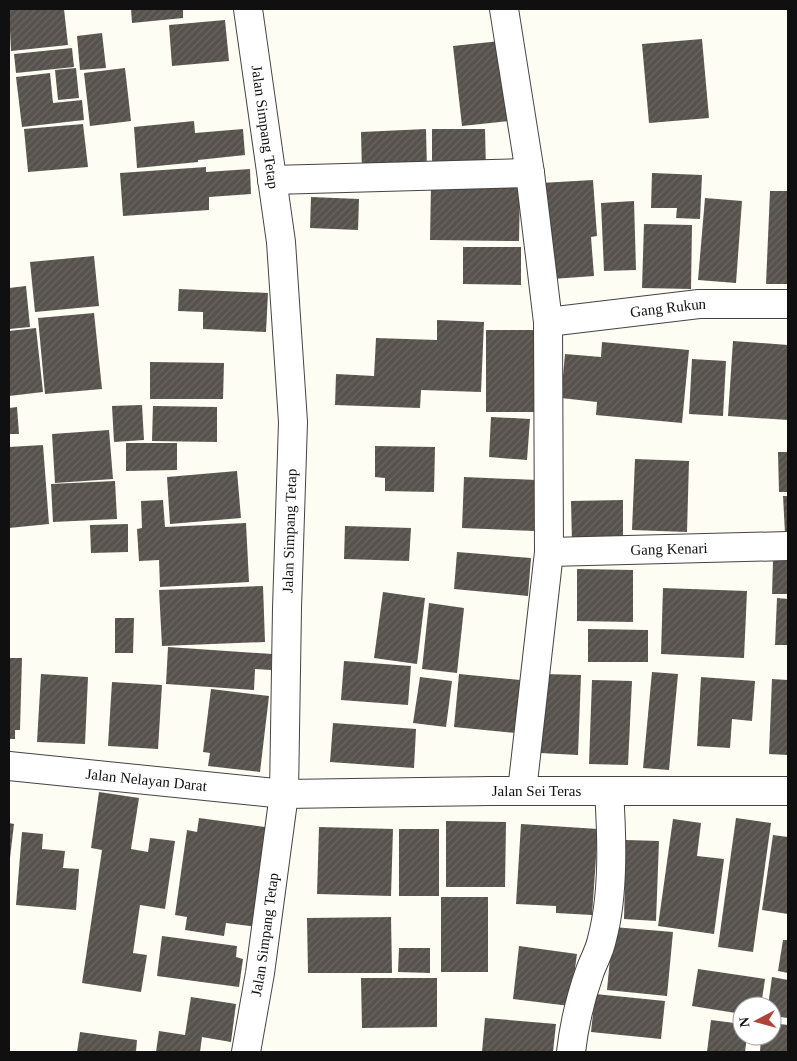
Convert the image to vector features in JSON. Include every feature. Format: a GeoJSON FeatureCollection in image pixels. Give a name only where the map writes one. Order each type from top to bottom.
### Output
{"type":"FeatureCollection","features":[{"type":"Feature","properties":{"kind":"street","name":"Jalan Simpang Tetap"},"geometry":{"type":"LineString","coordinates":[[246,1052],[260,973],[284,794],[293,422],[281,242],[248,9]]}},
{"type":"Feature","properties":{"kind":"street"},"geometry":{"type":"LineString","coordinates":[[504,9],[530,173],[548,322],[549,552],[522,791]]}},
{"type":"Feature","properties":{"kind":"street"},"geometry":{"type":"LineString","coordinates":[[272,180],[530,173]]}},
{"type":"Feature","properties":{"kind":"street","name":"Gang Rukun"},"geometry":{"type":"LineString","coordinates":[[548,322],[699,304],[788,304]]}},
{"type":"Feature","properties":{"kind":"street","name":"Gang Kenari"},"geometry":{"type":"LineString","coordinates":[[549,552],[788,546]]}},
{"type":"Feature","properties":{"kind":"street","name":"Jalan Nelayan Darat"},"geometry":{"type":"LineString","coordinates":[[9,766],[284,794]]}},
{"type":"Feature","properties":{"kind":"street","name":"Jalan Sei Teras"},"geometry":{"type":"LineString","coordinates":[[284,794],[522,791],[788,791]]}},
{"type":"Feature","properties":{"kind":"street"},"geometry":{"type":"LineString","coordinates":[[571,1052],[581,1006],[602,940],[607,916],[612,845],[609,791]]}},
{"type":"Feature","properties":{"kind":"building"},"geometry":{"type":"Polygon","coordinates":[[[9,9],[64,9],[68,45],[11,51],[9,9]]]}},
{"type":"Feature","properties":{"kind":"building"},"geometry":{"type":"Polygon","coordinates":[[[131,9],[183,9],[183,18],[132,23],[131,9]]]}},
{"type":"Feature","properties":{"kind":"building"},"geometry":{"type":"Polygon","coordinates":[[[225,20],[229,61],[172,66],[169,25],[225,20]]]}},
{"type":"Feature","properties":{"kind":"building"},"geometry":{"type":"Polygon","coordinates":[[[102,33],[106,68],[80,70],[77,36],[102,33]]]}},
{"type":"Feature","properties":{"kind":"building"},"geometry":{"type":"Polygon","coordinates":[[[702,39],[709,118],[649,123],[642,44],[702,39]]]}},
{"type":"Feature","properties":{"kind":"building"},"geometry":{"type":"Polygon","coordinates":[[[500,41],[509,121],[462,126],[453,46],[500,41]]]}},
{"type":"Feature","properties":{"kind":"building"},"geometry":{"type":"Polygon","coordinates":[[[72,48],[74,67],[16,73],[14,54],[72,48]]]}},
{"type":"Feature","properties":{"kind":"building"},"geometry":{"type":"Polygon","coordinates":[[[76,68],[79,98],[58,100],[55,70],[76,68]]]}},
{"type":"Feature","properties":{"kind":"building"},"geometry":{"type":"Polygon","coordinates":[[[125,68],[131,121],[90,126],[84,73],[125,68]]]}},
{"type":"Feature","properties":{"kind":"building"},"geometry":{"type":"Polygon","coordinates":[[[50,73],[53,103],[82,100],[84,120],[22,127],[16,77],[50,73]]]}},
{"type":"Feature","properties":{"kind":"building"},"geometry":{"type":"Polygon","coordinates":[[[194,121],[195,133],[243,129],[245,155],[137,168],[134,127],[194,121]]]}},
{"type":"Feature","properties":{"kind":"building"},"geometry":{"type":"Polygon","coordinates":[[[83,124],[88,167],[28,172],[24,129],[83,124]]]}},
{"type":"Feature","properties":{"kind":"building"},"geometry":{"type":"Polygon","coordinates":[[[426,129],[427,171],[362,173],[361,132],[426,129]]]}},
{"type":"Feature","properties":{"kind":"building"},"geometry":{"type":"Polygon","coordinates":[[[432,129],[485,129],[486,170],[432,170],[432,129]]]}},
{"type":"Feature","properties":{"kind":"building"},"geometry":{"type":"Polygon","coordinates":[[[206,167],[206,172],[250,169],[251,194],[209,197],[209,210],[123,216],[120,173],[206,167]]]}},
{"type":"Feature","properties":{"kind":"building"},"geometry":{"type":"Polygon","coordinates":[[[652,173],[702,175],[700,219],[676,218],[677,208],[651,208],[652,173]]]}},
{"type":"Feature","properties":{"kind":"building"},"geometry":{"type":"Polygon","coordinates":[[[593,180],[597,236],[591,237],[594,276],[552,279],[541,183],[593,180]]]}},
{"type":"Feature","properties":{"kind":"building"},"geometry":{"type":"Polygon","coordinates":[[[431,186],[520,187],[519,241],[430,240],[431,186]]]}},
{"type":"Feature","properties":{"kind":"building"},"geometry":{"type":"Polygon","coordinates":[[[770,191],[788,191],[788,284],[766,284],[770,191]]]}},
{"type":"Feature","properties":{"kind":"building"},"geometry":{"type":"Polygon","coordinates":[[[311,197],[359,199],[358,230],[310,228],[311,197]]]}},
{"type":"Feature","properties":{"kind":"building"},"geometry":{"type":"Polygon","coordinates":[[[705,198],[742,201],[736,283],[698,280],[705,198]]]}},
{"type":"Feature","properties":{"kind":"building"},"geometry":{"type":"Polygon","coordinates":[[[634,201],[636,270],[604,271],[601,203],[634,201]]]}},
{"type":"Feature","properties":{"kind":"building"},"geometry":{"type":"Polygon","coordinates":[[[644,224],[692,225],[691,289],[642,288],[644,224]]]}},
{"type":"Feature","properties":{"kind":"building"},"geometry":{"type":"Polygon","coordinates":[[[463,247],[521,247],[521,285],[463,284],[463,247]]]}},
{"type":"Feature","properties":{"kind":"building"},"geometry":{"type":"Polygon","coordinates":[[[94,256],[99,306],[35,312],[30,262],[94,256]]]}},
{"type":"Feature","properties":{"kind":"building"},"geometry":{"type":"Polygon","coordinates":[[[26,286],[30,327],[9,329],[9,288],[26,286]]]}},
{"type":"Feature","properties":{"kind":"building"},"geometry":{"type":"Polygon","coordinates":[[[179,289],[268,293],[266,332],[203,329],[203,312],[178,311],[179,289]]]}},
{"type":"Feature","properties":{"kind":"building"},"geometry":{"type":"Polygon","coordinates":[[[94,313],[102,389],[45,394],[38,318],[94,313]]]}},
{"type":"Feature","properties":{"kind":"building"},"geometry":{"type":"Polygon","coordinates":[[[437,320],[484,322],[481,392],[421,390],[420,408],[335,405],[336,374],[374,376],[376,338],[437,340],[437,320]]]}},
{"type":"Feature","properties":{"kind":"building"},"geometry":{"type":"Polygon","coordinates":[[[36,328],[43,392],[9,396],[9,331],[36,328]]]}},
{"type":"Feature","properties":{"kind":"building"},"geometry":{"type":"Polygon","coordinates":[[[486,330],[537,330],[536,412],[486,412],[486,330]]]}},
{"type":"Feature","properties":{"kind":"building"},"geometry":{"type":"Polygon","coordinates":[[[733,341],[788,345],[788,420],[728,416],[733,341]]]}},
{"type":"Feature","properties":{"kind":"building"},"geometry":{"type":"Polygon","coordinates":[[[602,342],[689,350],[682,423],[596,415],[597,402],[561,398],[565,354],[601,357],[602,342]]]}},
{"type":"Feature","properties":{"kind":"building"},"geometry":{"type":"Polygon","coordinates":[[[692,359],[726,361],[723,416],[689,414],[692,359]]]}},
{"type":"Feature","properties":{"kind":"building"},"geometry":{"type":"Polygon","coordinates":[[[150,362],[224,363],[223,399],[150,399],[150,362]]]}},
{"type":"Feature","properties":{"kind":"building"},"geometry":{"type":"Polygon","coordinates":[[[142,405],[144,440],[114,442],[112,406],[142,405]]]}},
{"type":"Feature","properties":{"kind":"building"},"geometry":{"type":"Polygon","coordinates":[[[153,406],[217,407],[217,442],[152,441],[153,406]]]}},
{"type":"Feature","properties":{"kind":"building"},"geometry":{"type":"Polygon","coordinates":[[[17,407],[19,434],[9,434],[9,408],[17,407]]]}},
{"type":"Feature","properties":{"kind":"building"},"geometry":{"type":"Polygon","coordinates":[[[491,417],[530,419],[527,460],[489,457],[491,417]]]}},
{"type":"Feature","properties":{"kind":"building"},"geometry":{"type":"Polygon","coordinates":[[[109,430],[113,479],[55,483],[52,434],[109,430]]]}},
{"type":"Feature","properties":{"kind":"building"},"geometry":{"type":"Polygon","coordinates":[[[126,443],[177,443],[177,470],[126,471],[126,443]]]}},
{"type":"Feature","properties":{"kind":"building"},"geometry":{"type":"Polygon","coordinates":[[[43,445],[49,524],[9,528],[9,447],[43,445]]]}},
{"type":"Feature","properties":{"kind":"building"},"geometry":{"type":"Polygon","coordinates":[[[375,446],[435,447],[434,492],[385,491],[385,478],[375,477],[375,446]]]}},
{"type":"Feature","properties":{"kind":"building"},"geometry":{"type":"Polygon","coordinates":[[[778,452],[788,452],[788,492],[779,492],[778,452]]]}},
{"type":"Feature","properties":{"kind":"building"},"geometry":{"type":"Polygon","coordinates":[[[635,459],[689,461],[687,532],[632,530],[635,459]]]}},
{"type":"Feature","properties":{"kind":"building"},"geometry":{"type":"Polygon","coordinates":[[[237,471],[241,518],[170,524],[167,477],[237,471]]]}},
{"type":"Feature","properties":{"kind":"building"},"geometry":{"type":"Polygon","coordinates":[[[464,477],[537,480],[535,531],[462,528],[464,477]]]}},
{"type":"Feature","properties":{"kind":"building"},"geometry":{"type":"Polygon","coordinates":[[[115,481],[117,519],[53,522],[51,484],[115,481]]]}},
{"type":"Feature","properties":{"kind":"building"},"geometry":{"type":"Polygon","coordinates":[[[783,496],[788,496],[788,533],[785,533],[783,496]]]}},
{"type":"Feature","properties":{"kind":"building"},"geometry":{"type":"Polygon","coordinates":[[[163,500],[165,527],[246,523],[249,582],[160,587],[159,560],[139,561],[137,529],[142,528],[141,501],[163,500]]]}},
{"type":"Feature","properties":{"kind":"building"},"geometry":{"type":"Polygon","coordinates":[[[623,500],[623,543],[572,543],[571,501],[623,500]]]}},
{"type":"Feature","properties":{"kind":"building"},"geometry":{"type":"Polygon","coordinates":[[[128,524],[128,552],[91,553],[90,525],[128,524]]]}},
{"type":"Feature","properties":{"kind":"building"},"geometry":{"type":"Polygon","coordinates":[[[345,526],[411,528],[409,561],[344,559],[345,526]]]}},
{"type":"Feature","properties":{"kind":"building"},"geometry":{"type":"Polygon","coordinates":[[[457,552],[531,558],[528,596],[454,589],[457,552]]]}},
{"type":"Feature","properties":{"kind":"building"},"geometry":{"type":"Polygon","coordinates":[[[773,561],[788,561],[788,594],[772,594],[773,561]]]}},
{"type":"Feature","properties":{"kind":"building"},"geometry":{"type":"Polygon","coordinates":[[[577,569],[633,570],[633,622],[577,621],[577,569]]]}},
{"type":"Feature","properties":{"kind":"building"},"geometry":{"type":"Polygon","coordinates":[[[263,586],[265,642],[162,646],[159,590],[263,586]]]}},
{"type":"Feature","properties":{"kind":"building"},"geometry":{"type":"Polygon","coordinates":[[[663,588],[747,591],[744,658],[661,654],[663,588]]]}},
{"type":"Feature","properties":{"kind":"building"},"geometry":{"type":"Polygon","coordinates":[[[383,592],[425,598],[417,664],[374,658],[383,592]]]}},
{"type":"Feature","properties":{"kind":"building"},"geometry":{"type":"Polygon","coordinates":[[[777,598],[788,599],[788,645],[775,645],[777,598]]]}},
{"type":"Feature","properties":{"kind":"building"},"geometry":{"type":"Polygon","coordinates":[[[429,603],[464,608],[457,673],[422,669],[429,603]]]}},
{"type":"Feature","properties":{"kind":"building"},"geometry":{"type":"Polygon","coordinates":[[[115,618],[134,618],[133,653],[115,653],[115,618]]]}},
{"type":"Feature","properties":{"kind":"building"},"geometry":{"type":"Polygon","coordinates":[[[588,629],[648,630],[648,662],[588,662],[588,629]]]}},
{"type":"Feature","properties":{"kind":"building"},"geometry":{"type":"Polygon","coordinates":[[[168,647],[272,654],[271,670],[255,669],[254,690],[166,684],[168,647]]]}},
{"type":"Feature","properties":{"kind":"building"},"geometry":{"type":"Polygon","coordinates":[[[9,658],[22,658],[20,730],[15,730],[15,739],[9,739],[9,658]]]}},
{"type":"Feature","properties":{"kind":"building"},"geometry":{"type":"Polygon","coordinates":[[[344,661],[411,666],[408,705],[341,700],[344,661]]]}},
{"type":"Feature","properties":{"kind":"building"},"geometry":{"type":"Polygon","coordinates":[[[652,672],[678,674],[669,770],[643,768],[652,672]]]}},
{"type":"Feature","properties":{"kind":"building"},"geometry":{"type":"Polygon","coordinates":[[[41,674],[88,677],[85,744],[37,742],[41,674]]]}},
{"type":"Feature","properties":{"kind":"building"},"geometry":{"type":"Polygon","coordinates":[[[459,674],[520,680],[515,733],[454,727],[459,674]]]}},
{"type":"Feature","properties":{"kind":"building"},"geometry":{"type":"Polygon","coordinates":[[[544,674],[581,675],[578,755],[540,753],[544,674]]]}},
{"type":"Feature","properties":{"kind":"building"},"geometry":{"type":"Polygon","coordinates":[[[420,677],[452,681],[446,727],[413,723],[420,677]]]}},
{"type":"Feature","properties":{"kind":"building"},"geometry":{"type":"Polygon","coordinates":[[[701,677],[755,681],[752,721],[732,719],[730,748],[697,746],[701,677]]]}},
{"type":"Feature","properties":{"kind":"building"},"geometry":{"type":"Polygon","coordinates":[[[772,679],[788,680],[788,755],[769,754],[772,679]]]}},
{"type":"Feature","properties":{"kind":"building"},"geometry":{"type":"Polygon","coordinates":[[[592,680],[632,681],[628,765],[589,764],[592,680]]]}},
{"type":"Feature","properties":{"kind":"building"},"geometry":{"type":"Polygon","coordinates":[[[112,682],[162,685],[158,749],[108,746],[112,682]]]}},
{"type":"Feature","properties":{"kind":"building"},"geometry":{"type":"Polygon","coordinates":[[[211,689],[269,696],[260,772],[208,766],[210,753],[203,752],[211,689]]]}},
{"type":"Feature","properties":{"kind":"building"},"geometry":{"type":"Polygon","coordinates":[[[333,723],[416,729],[414,768],[330,762],[333,723]]]}},
{"type":"Feature","properties":{"kind":"building"},"geometry":{"type":"Polygon","coordinates":[[[99,792],[139,798],[131,849],[148,852],[150,838],[175,841],[165,909],[140,905],[133,953],[147,955],[141,992],[82,983],[102,850],[91,848],[99,792]]]}},
{"type":"Feature","properties":{"kind":"building"},"geometry":{"type":"Polygon","coordinates":[[[199,818],[272,828],[258,927],[226,923],[224,936],[185,930],[187,917],[175,915],[187,830],[197,832],[199,818]]]}},
{"type":"Feature","properties":{"kind":"building"},"geometry":{"type":"Polygon","coordinates":[[[736,818],[771,823],[753,952],[718,947],[736,818]]]}},
{"type":"Feature","properties":{"kind":"building"},"geometry":{"type":"Polygon","coordinates":[[[673,819],[701,823],[697,856],[724,859],[714,934],[658,926],[673,819]]]}},
{"type":"Feature","properties":{"kind":"building"},"geometry":{"type":"Polygon","coordinates":[[[446,821],[506,822],[505,887],[446,887],[446,821]]]}},
{"type":"Feature","properties":{"kind":"building"},"geometry":{"type":"Polygon","coordinates":[[[9,823],[14,824],[10,858],[9,858],[9,823]]]}},
{"type":"Feature","properties":{"kind":"building"},"geometry":{"type":"Polygon","coordinates":[[[521,824],[598,829],[592,915],[556,913],[556,906],[516,904],[521,824]]]}},
{"type":"Feature","properties":{"kind":"building"},"geometry":{"type":"Polygon","coordinates":[[[319,827],[393,829],[391,896],[317,894],[319,827]]]}},
{"type":"Feature","properties":{"kind":"building"},"geometry":{"type":"Polygon","coordinates":[[[399,829],[439,829],[439,896],[399,896],[399,829]]]}},
{"type":"Feature","properties":{"kind":"building"},"geometry":{"type":"Polygon","coordinates":[[[22,832],[43,834],[42,849],[65,851],[63,868],[79,869],[76,910],[16,905],[22,832]]]}},
{"type":"Feature","properties":{"kind":"building"},"geometry":{"type":"Polygon","coordinates":[[[773,835],[788,837],[788,914],[762,910],[773,835]]]}},
{"type":"Feature","properties":{"kind":"building"},"geometry":{"type":"Polygon","coordinates":[[[626,840],[659,841],[656,921],[624,919],[626,840]]]}},
{"type":"Feature","properties":{"kind":"building"},"geometry":{"type":"Polygon","coordinates":[[[441,897],[488,897],[488,972],[441,972],[441,897]]]}},
{"type":"Feature","properties":{"kind":"building"},"geometry":{"type":"Polygon","coordinates":[[[391,917],[392,973],[308,973],[307,918],[391,917]]]}},
{"type":"Feature","properties":{"kind":"building"},"geometry":{"type":"Polygon","coordinates":[[[613,927],[673,932],[667,996],[607,990],[613,927]]]}},
{"type":"Feature","properties":{"kind":"building"},"geometry":{"type":"Polygon","coordinates":[[[162,936],[237,946],[236,957],[243,959],[239,987],[157,976],[162,936]]]}},
{"type":"Feature","properties":{"kind":"building"},"geometry":{"type":"Polygon","coordinates":[[[783,940],[788,940],[788,973],[778,971],[783,940]]]}},
{"type":"Feature","properties":{"kind":"building"},"geometry":{"type":"Polygon","coordinates":[[[519,946],[577,954],[570,1006],[513,999],[519,946]]]}},
{"type":"Feature","properties":{"kind":"building"},"geometry":{"type":"Polygon","coordinates":[[[399,948],[430,948],[430,973],[398,972],[399,948]]]}},
{"type":"Feature","properties":{"kind":"building"},"geometry":{"type":"Polygon","coordinates":[[[698,969],[765,979],[762,996],[732,996],[732,1012],[692,1006],[698,969]]]}},
{"type":"Feature","properties":{"kind":"building"},"geometry":{"type":"Polygon","coordinates":[[[772,977],[788,980],[788,1018],[782,1017],[782,996],[769,996],[772,977]]]}},
{"type":"Feature","properties":{"kind":"building"},"geometry":{"type":"Polygon","coordinates":[[[361,978],[437,978],[437,1027],[362,1028],[361,978]]]}},
{"type":"Feature","properties":{"kind":"building"},"geometry":{"type":"Polygon","coordinates":[[[595,994],[665,1001],[661,1039],[591,1032],[595,994]]]}},
{"type":"Feature","properties":{"kind":"building"},"geometry":{"type":"Polygon","coordinates":[[[191,997],[236,1004],[231,1042],[202,1037],[200,1052],[156,1052],[159,1031],[185,1035],[191,997]]]}},
{"type":"Feature","properties":{"kind":"building"},"geometry":{"type":"Polygon","coordinates":[[[485,1018],[556,1024],[553,1052],[482,1052],[485,1018]]]}},
{"type":"Feature","properties":{"kind":"building"},"geometry":{"type":"Polygon","coordinates":[[[711,1020],[732,1023],[732,1046],[746,1046],[745,1052],[707,1052],[711,1020]]]}},
{"type":"Feature","properties":{"kind":"building"},"geometry":{"type":"Polygon","coordinates":[[[782,1024],[788,1025],[788,1052],[760,1052],[760,1046],[782,1046],[782,1024]]]}},
{"type":"Feature","properties":{"kind":"building"},"geometry":{"type":"Polygon","coordinates":[[[80,1032],[137,1040],[136,1052],[77,1052],[80,1032]]]}}]}
